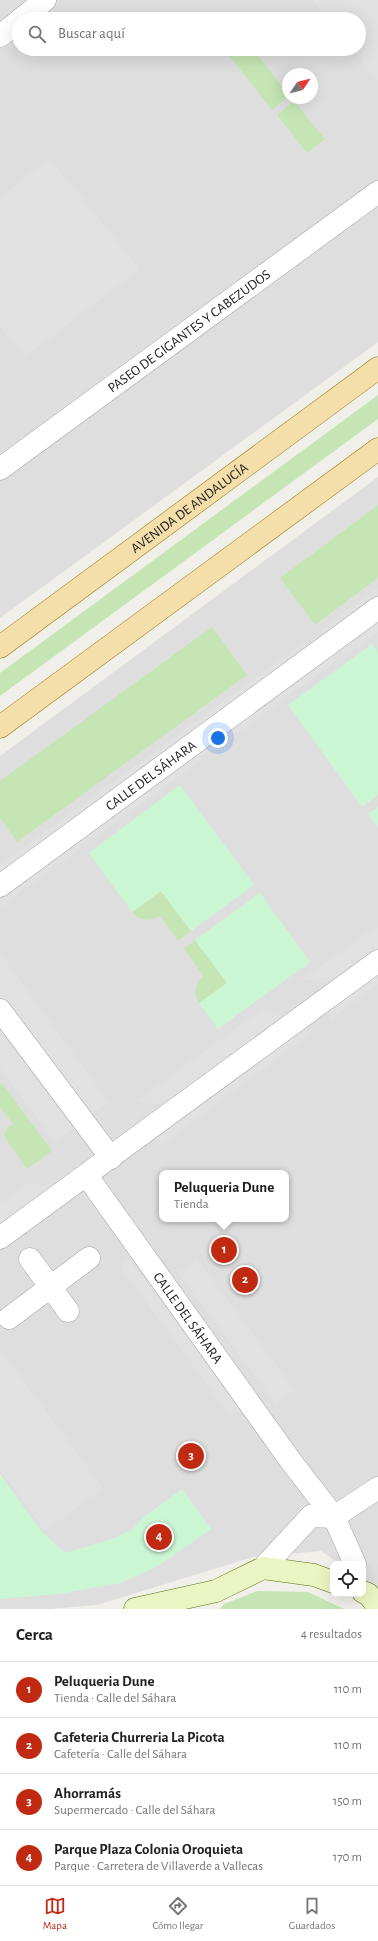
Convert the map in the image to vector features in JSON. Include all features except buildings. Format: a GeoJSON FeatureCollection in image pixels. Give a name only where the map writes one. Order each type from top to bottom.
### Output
{"type":"FeatureCollection","features":[{"type":"Feature","properties":{"kind":"main road","name":"AVENIDA DE ANDALUCÍA"},"geometry":{"type":"LineString","coordinates":[[0,647],[378,368]]}},
{"type":"Feature","properties":{"kind":"main road"},"geometry":{"type":"LineString","coordinates":[[0,727],[378,448]]}},
{"type":"Feature","properties":{"kind":"main road"},"geometry":{"type":"LineString","coordinates":[[135,1609],[216,1591],[263,1568],[314,1575],[330,1581]]}},
{"type":"Feature","properties":{"kind":"main road"},"geometry":{"type":"LineString","coordinates":[[201,1609],[216,1591]]}},
{"type":"Feature","properties":{"kind":"street"},"geometry":{"type":"LineString","coordinates":[[30,12],[45,0]]}},
{"type":"Feature","properties":{"kind":"street"},"geometry":{"type":"LineString","coordinates":[[0,36],[12,27]]}},
{"type":"Feature","properties":{"kind":"street","name":"PASEO DE GIGANTES Y CABEZUDOS"},"geometry":{"type":"LineString","coordinates":[[0,469],[378,192]]}},
{"type":"Feature","properties":{"kind":"street","name":"CALLE DEL SÁHARA"},"geometry":{"type":"LineString","coordinates":[[0,886],[378,608]]}},
{"type":"Feature","properties":{"kind":"street"},"geometry":{"type":"LineString","coordinates":[[0,1238],[87,1176],[378,961]]}},
{"type":"Feature","properties":{"kind":"street"},"geometry":{"type":"LineString","coordinates":[[0,1010],[111,1158]]}},
{"type":"Feature","properties":{"kind":"street","name":"CALLE DEL SÁHARA"},"geometry":{"type":"LineString","coordinates":[[87,1176],[290,1460],[334,1517],[354,1561]]}},
{"type":"Feature","properties":{"kind":"street"},"geometry":{"type":"LineString","coordinates":[[9,1318],[89,1258]]}},
{"type":"Feature","properties":{"kind":"street"},"geometry":{"type":"LineString","coordinates":[[30,1259],[68,1311]]}},
{"type":"Feature","properties":{"kind":"street","name":"CALLE DEL SÁHARA"},"geometry":{"type":"LineString","coordinates":[[290,1460],[307,1496],[311,1516]]}},
{"type":"Feature","properties":{"kind":"street"},"geometry":{"type":"LineString","coordinates":[[263,1568],[311,1516],[334,1517],[378,1488]]}},
{"type":"Feature","properties":{"kind":"shaded area"},"geometry":{"type":"Polygon","coordinates":[[[0,0],[378,0],[378,342],[0,618],[0,0]]]}},
{"type":"Feature","properties":{"kind":"shaded area"},"geometry":{"type":"Polygon","coordinates":[[[312,0],[378,0],[378,81],[358,56],[366,56],[366,12],[322,12],[312,0]]]}},
{"type":"Feature","properties":{"kind":"shaded area"},"geometry":{"type":"Polygon","coordinates":[[[49,158],[140,269],[25,357],[0,327],[0,198],[49,158]]]}},
{"type":"Feature","properties":{"kind":"shaded area"},"geometry":{"type":"Polygon","coordinates":[[[378,477],[378,1590],[366,1582],[366,1561],[336,1561],[321,1551],[253,1557],[97,1605],[49,1609],[0,1609],[0,756],[378,477]]]}},
{"type":"Feature","properties":{"kind":"shaded area"},"geometry":{"type":"Polygon","coordinates":[[[378,588],[378,596],[324,636],[320,630],[378,588]]]}},
{"type":"Feature","properties":{"kind":"shaded area"},"geometry":{"type":"Polygon","coordinates":[[[378,624],[378,632],[346,656],[342,650],[378,624]]]}},
{"type":"Feature","properties":{"kind":"shaded area"},"geometry":{"type":"Polygon","coordinates":[[[304,642],[308,647],[0,873],[0,865],[304,642]]]}},
{"type":"Feature","properties":{"kind":"shaded area"},"geometry":{"type":"Polygon","coordinates":[[[333,655],[336,661],[0,907],[0,899],[333,655]]]}},
{"type":"Feature","properties":{"kind":"shaded area"},"geometry":{"type":"Polygon","coordinates":[[[378,925],[378,949],[330,983],[303,979],[378,925]]]}},
{"type":"Feature","properties":{"kind":"shaded area"},"geometry":{"type":"Polygon","coordinates":[[[0,953],[109,1102],[55,1142],[0,1068],[0,953]]]}},
{"type":"Feature","properties":{"kind":"shaded area"},"geometry":{"type":"Polygon","coordinates":[[[378,972],[378,984],[331,1019],[326,1011],[378,972]]]}},
{"type":"Feature","properties":{"kind":"shaded area"},"geometry":{"type":"Polygon","coordinates":[[[261,1010],[288,1015],[164,1105],[137,1101],[261,1010]]]}},
{"type":"Feature","properties":{"kind":"shaded area"},"geometry":{"type":"Polygon","coordinates":[[[305,1027],[310,1034],[160,1146],[155,1138],[305,1027]]]}},
{"type":"Feature","properties":{"kind":"shaded area"},"geometry":{"type":"Polygon","coordinates":[[[27,1184],[57,1186],[0,1228],[0,1203],[27,1184]]]}},
{"type":"Feature","properties":{"kind":"shaded area"},"geometry":{"type":"Polygon","coordinates":[[[129,1259],[240,1410],[230,1416],[120,1266],[129,1259]]]}},
{"type":"Feature","properties":{"kind":"shaded area"},"geometry":{"type":"Polygon","coordinates":[[[197,1259],[295,1390],[276,1404],[178,1273],[197,1259]]]}},
{"type":"Feature","properties":{"kind":"shaded area"},"geometry":{"type":"Polygon","coordinates":[[[0,1349],[103,1488],[45,1531],[0,1470],[0,1349]]]}},
{"type":"Feature","properties":{"kind":"green space"},"geometry":{"type":"Polygon","coordinates":[[[230,56],[258,56],[282,86],[282,102],[272,110],[230,56]]]}},
{"type":"Feature","properties":{"kind":"green space"},"geometry":{"type":"Polygon","coordinates":[[[290,104],[296,104],[325,139],[307,153],[277,115],[290,104]]]}},
{"type":"Feature","properties":{"kind":"green space"},"geometry":{"type":"Polygon","coordinates":[[[378,395],[378,419],[0,696],[0,673],[378,395]]]}},
{"type":"Feature","properties":{"kind":"green space"},"geometry":{"type":"Polygon","coordinates":[[[378,505],[378,578],[315,625],[280,578],[378,505]]]}},
{"type":"Feature","properties":{"kind":"green space"},"geometry":{"type":"Polygon","coordinates":[[[212,627],[247,675],[17,842],[0,818],[0,781],[212,627]]]}},
{"type":"Feature","properties":{"kind":"green space"},"geometry":{"type":"Polygon","coordinates":[[[372,644],[378,652],[378,795],[362,807],[288,705],[372,644]]]}},
{"type":"Feature","properties":{"kind":"green space"},"geometry":{"type":"Polygon","coordinates":[[[180,785],[254,885],[191,931],[161,891],[132,912],[89,853],[180,785]]]}},
{"type":"Feature","properties":{"kind":"green space"},"geometry":{"type":"Polygon","coordinates":[[[378,807],[378,827],[368,814],[378,807]]]}},
{"type":"Feature","properties":{"kind":"green space"},"geometry":{"type":"Polygon","coordinates":[[[161,891],[191,931],[178,941],[160,916],[145,920],[141,919],[132,912],[161,891]]]}},
{"type":"Feature","properties":{"kind":"green space"},"geometry":{"type":"Polygon","coordinates":[[[260,893],[310,962],[218,1029],[199,1003],[227,983],[195,940],[260,893]]]}},
{"type":"Feature","properties":{"kind":"green space"},"geometry":{"type":"Polygon","coordinates":[[[195,940],[227,983],[199,1003],[196,995],[196,988],[198,982],[203,976],[184,948],[195,940]]]}},
{"type":"Feature","properties":{"kind":"green space"},"geometry":{"type":"Polygon","coordinates":[[[2,1083],[52,1151],[27,1169],[4,1136],[6,1129],[13,1124],[0,1107],[0,1085],[2,1083]]]}},
{"type":"Feature","properties":{"kind":"green space"},"geometry":{"type":"Polygon","coordinates":[[[0,1474],[43,1533],[65,1553],[109,1540],[132,1530],[144,1517],[182,1489],[211,1529],[158,1566],[121,1583],[59,1594],[0,1599],[0,1474]]]}},
{"type":"Feature","properties":{"kind":"green space"},"geometry":{"type":"Polygon","coordinates":[[[257,1591],[308,1592],[344,1609],[220,1609],[224,1604],[257,1591]]]}},
{"type":"Feature","properties":{"kind":"place","name":"Peluqueria Dune"},"geometry":{"type":"Point","coordinates":[224,1250]}},
{"type":"Feature","properties":{"kind":"place","name":"Cafeteria Churreria La Picota"},"geometry":{"type":"Point","coordinates":[245,1280]}},
{"type":"Feature","properties":{"kind":"place","name":"Ahorramás"},"geometry":{"type":"Point","coordinates":[191,1456]}},
{"type":"Feature","properties":{"kind":"place","name":"Parque Plaza Colonia Oroquieta"},"geometry":{"type":"Point","coordinates":[159,1537]}}]}
